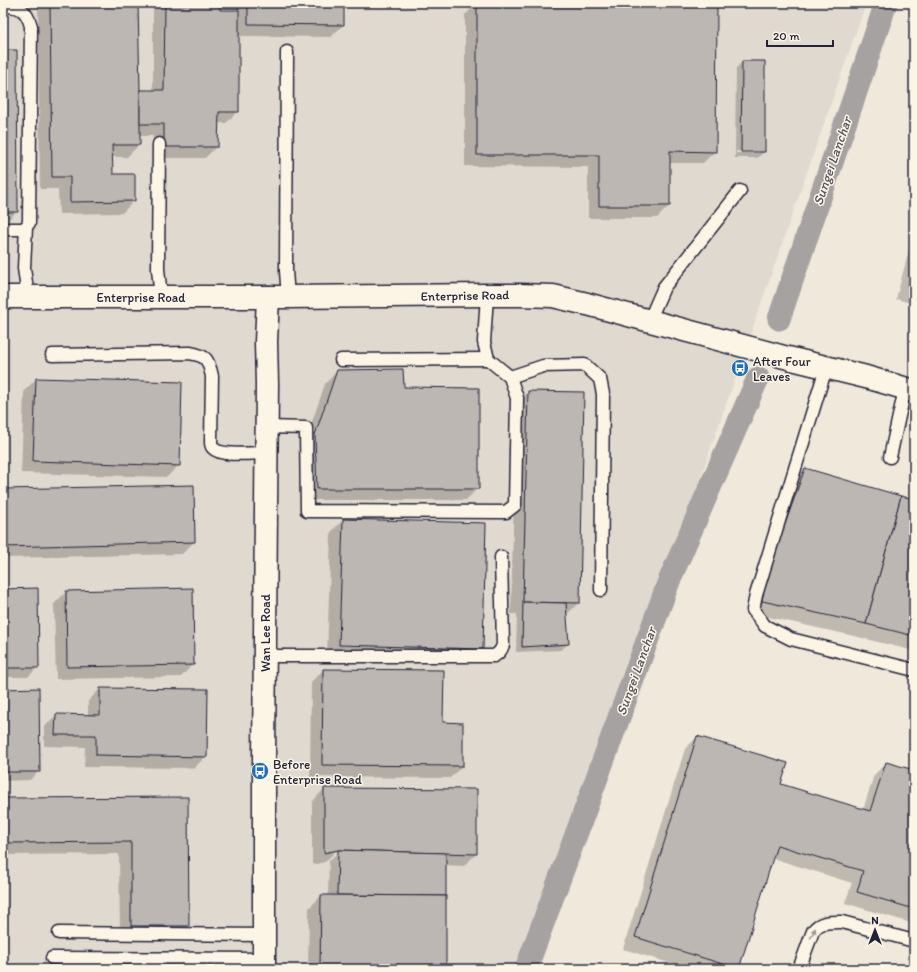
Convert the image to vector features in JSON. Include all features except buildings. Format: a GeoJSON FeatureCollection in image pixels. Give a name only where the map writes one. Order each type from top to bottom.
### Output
{"type":"FeatureCollection","features":[{"type":"Feature","properties":{"kind":"street","name":"Enterprise Road"},"geometry":{"type":"LineString","coordinates":[[3,297],[553,296],[826,368],[866,377],[910,390]]}},
{"type":"Feature","properties":{"kind":"street","name":"Wan Lee Road"},"geometry":{"type":"LineString","coordinates":[[264,964],[267,453],[266,342],[278,297]]}},
{"type":"Feature","properties":{"kind":"lane"},"geometry":{"type":"LineString","coordinates":[[3,6],[20,8],[29,19],[31,26],[29,224],[26,227],[24,268],[28,297]]}},
{"type":"Feature","properties":{"kind":"lane"},"geometry":{"type":"LineString","coordinates":[[278,297],[286,271],[287,52]]}},
{"type":"Feature","properties":{"kind":"lane"},"geometry":{"type":"LineString","coordinates":[[159,144],[158,269],[161,297]]}},
{"type":"Feature","properties":{"kind":"lane"},"geometry":{"type":"LineString","coordinates":[[649,321],[664,286],[740,191]]}},
{"type":"Feature","properties":{"kind":"lane"},"geometry":{"type":"LineString","coordinates":[[3,229],[22,229],[26,227]]}},
{"type":"Feature","properties":{"kind":"lane"},"geometry":{"type":"LineString","coordinates":[[487,295],[484,342],[488,360]]}},
{"type":"Feature","properties":{"kind":"lane"},"geometry":{"type":"LineString","coordinates":[[52,355],[190,353],[206,358],[210,366],[212,376],[212,448],[218,452],[229,454],[267,453]]}},
{"type":"Feature","properties":{"kind":"lane"},"geometry":{"type":"LineString","coordinates":[[267,427],[306,428],[307,511],[506,512],[515,505],[516,398],[510,377],[488,360],[341,360]]}},
{"type":"Feature","properties":{"kind":"lane"},"geometry":{"type":"LineString","coordinates":[[510,377],[543,366],[585,365],[600,379],[603,394],[601,590]]}},
{"type":"Feature","properties":{"kind":"lane"},"geometry":{"type":"LineString","coordinates":[[826,368],[756,595],[753,610],[764,626],[791,639],[914,670]]}},
{"type":"Feature","properties":{"kind":"lane"},"geometry":{"type":"LineString","coordinates":[[890,457],[910,390]]}},
{"type":"Feature","properties":{"kind":"lane"},"geometry":{"type":"LineString","coordinates":[[265,656],[494,656],[499,654],[503,646],[501,557]]}},
{"type":"Feature","properties":{"kind":"lane"},"geometry":{"type":"LineString","coordinates":[[799,969],[813,931],[816,926],[824,923],[842,922],[914,941]]}},
{"type":"Feature","properties":{"kind":"lane"},"geometry":{"type":"LineString","coordinates":[[59,933],[264,935]]}},
{"type":"Feature","properties":{"kind":"lane"},"geometry":{"type":"LineString","coordinates":[[52,958],[264,964]]}},
{"type":"Feature","properties":{"kind":"shaded area"},"geometry":{"type":"Polygon","coordinates":[[[3,3],[866,3],[529,969],[3,969],[3,3]]]}},
{"type":"Feature","properties":{"kind":"waterway","name":"Sungei Lanchar"},"geometry":{"type":"LineString","coordinates":[[779,319],[886,3]]}},
{"type":"Feature","properties":{"kind":"waterway","name":"Sungei Lanchar"},"geometry":{"type":"LineString","coordinates":[[526,969],[669,581],[758,378]]}},
{"type":"Feature","properties":{"kind":"place","name":"After Four Leaves"},"geometry":{"type":"Point","coordinates":[740,368]}},
{"type":"Feature","properties":{"kind":"place","name":"Before Enterprise Road"},"geometry":{"type":"Point","coordinates":[260,771]}}]}
